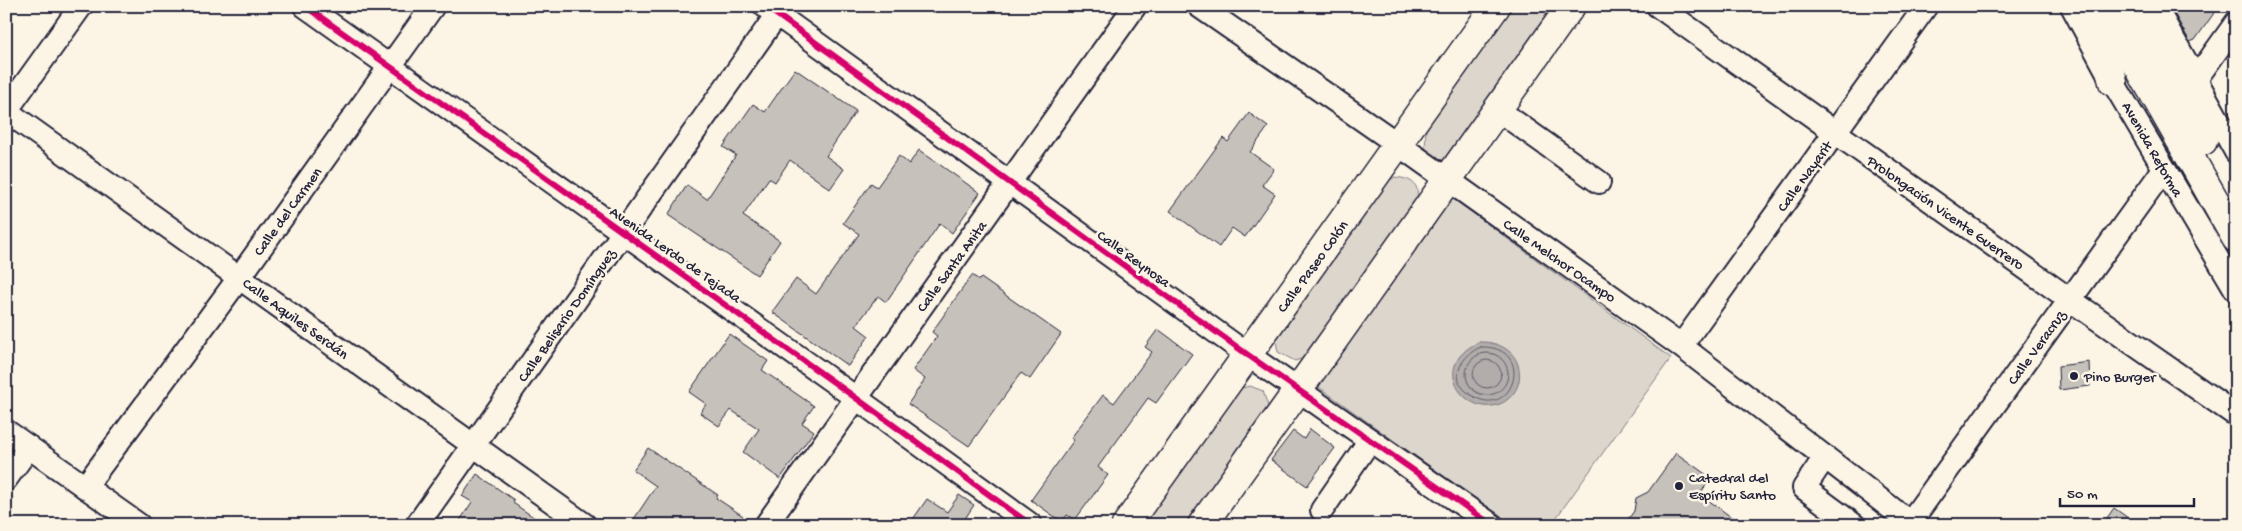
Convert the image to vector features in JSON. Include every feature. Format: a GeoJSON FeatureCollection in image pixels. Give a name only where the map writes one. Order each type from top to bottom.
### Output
{"type":"FeatureCollection","features":[{"type":"Feature","properties":{"kind":"main road","name":"Calle Paseo Colón"},"geometry":{"type":"LineString","coordinates":[[1126,525],[1399,145],[1496,6]]}},
{"type":"Feature","properties":{"kind":"main road"},"geometry":{"type":"LineString","coordinates":[[1202,525],[1571,6]]}},
{"type":"Feature","properties":{"kind":"main road"},"geometry":{"type":"LineString","coordinates":[[2096,6],[2114,82]]}},
{"type":"Feature","properties":{"kind":"main road","name":"Avenida Reforma"},"geometry":{"type":"LineString","coordinates":[[2104,6],[2236,238]]}},
{"type":"Feature","properties":{"kind":"main road"},"geometry":{"type":"LineString","coordinates":[[2128,6],[2236,199]]}},
{"type":"Feature","properties":{"kind":"street"},"geometry":{"type":"LineString","coordinates":[[6,111],[81,6]]}},
{"type":"Feature","properties":{"kind":"street","name":"Avenida Lerdo de Tejada"},"geometry":{"type":"LineString","coordinates":[[305,6],[856,398],[1031,525]]}},
{"type":"Feature","properties":{"kind":"street","name":"Calle del Carmen"},"geometry":{"type":"LineString","coordinates":[[86,487],[239,278],[433,6]]}},
{"type":"Feature","properties":{"kind":"street","name":"Calle Santa Anita"},"geometry":{"type":"LineString","coordinates":[[766,525],[1135,6]]}},
{"type":"Feature","properties":{"kind":"street","name":"Calle Melchor Ocampo"},"geometry":{"type":"LineString","coordinates":[[1199,6],[1399,145],[1681,346],[1910,524]]}},
{"type":"Feature","properties":{"kind":"street","name":"Prolongación Vicente Guerrero"},"geometry":{"type":"LineString","coordinates":[[1658,6],[2069,300],[2236,415]]}},
{"type":"Feature","properties":{"kind":"street","name":"Calle Nayarit"},"geometry":{"type":"LineString","coordinates":[[1681,346],[1926,6]]}},
{"type":"Feature","properties":{"kind":"street","name":"Avenida Reforma"},"geometry":{"type":"LineString","coordinates":[[2072,6],[2114,82],[2236,290]]}},
{"type":"Feature","properties":{"kind":"street"},"geometry":{"type":"LineString","coordinates":[[2155,6],[2236,152]]}},
{"type":"Feature","properties":{"kind":"street","name":"Calle Reynosa"},"geometry":{"type":"LineString","coordinates":[[775,9],[1009,184],[1248,355],[1492,525]]}},
{"type":"Feature","properties":{"kind":"street","name":"Calle Belisario Domínguez"},"geometry":{"type":"LineString","coordinates":[[417,525],[625,233],[775,9]]}},
{"type":"Feature","properties":{"kind":"street"},"geometry":{"type":"LineString","coordinates":[[2196,79],[2236,23]]}},
{"type":"Feature","properties":{"kind":"street"},"geometry":{"type":"LineString","coordinates":[[1498,110],[1599,182]]}},
{"type":"Feature","properties":{"kind":"street","name":"Calle Aquiles Serdán"},"geometry":{"type":"LineString","coordinates":[[6,111],[585,525]]}},
{"type":"Feature","properties":{"kind":"street","name":"Calle Veracruz"},"geometry":{"type":"LineString","coordinates":[[1910,524],[2164,168]]}},
{"type":"Feature","properties":{"kind":"street"},"geometry":{"type":"LineString","coordinates":[[6,431],[139,525]]}},
{"type":"Feature","properties":{"kind":"street"},"geometry":{"type":"LineString","coordinates":[[1322,510],[1370,440]]}},
{"type":"Feature","properties":{"kind":"street"},"geometry":{"type":"LineString","coordinates":[[6,479],[29,447]]}},
{"type":"Feature","properties":{"kind":"street"},"geometry":{"type":"LineString","coordinates":[[1825,457],[1804,488],[1854,525]]}},
{"type":"Feature","properties":{"kind":"shaded area"},"geometry":{"type":"Polygon","coordinates":[[[1512,6],[1558,6],[1448,162],[1441,163],[1425,151],[1426,127],[1512,6]]]}},
{"type":"Feature","properties":{"kind":"shaded area"},"geometry":{"type":"Polygon","coordinates":[[[1395,177],[1407,179],[1414,184],[1417,192],[1415,204],[1307,357],[1295,361],[1278,352],[1277,333],[1385,182],[1395,177]]]}},
{"type":"Feature","properties":{"kind":"shaded area"},"geometry":{"type":"Polygon","coordinates":[[[1452,198],[1671,358],[1551,525],[1512,525],[1316,385],[1452,198]]]}},
{"type":"Feature","properties":{"kind":"shaded area"},"geometry":{"type":"Polygon","coordinates":[[[1250,386],[1263,391],[1269,409],[1189,525],[1142,525],[1238,389],[1250,386]]]}},
{"type":"Feature","properties":{"kind":"water"},"geometry":{"type":"Polygon","coordinates":[[[1479,342],[1487,342],[1503,347],[1509,351],[1518,364],[1519,381],[1512,396],[1504,402],[1491,406],[1478,405],[1466,398],[1458,389],[1454,377],[1455,365],[1463,353],[1479,342]]]}},
{"type":"Feature","properties":{"kind":"building"},"geometry":{"type":"Polygon","coordinates":[[[2170,6],[2219,6],[2195,40],[2190,42],[2170,6]]]}},
{"type":"Feature","properties":{"kind":"building"},"geometry":{"type":"Polygon","coordinates":[[[795,69],[856,111],[826,156],[844,169],[830,189],[790,160],[775,182],[769,178],[743,216],[780,241],[757,275],[668,215],[687,185],[707,199],[736,155],[723,147],[753,104],[765,112],[795,69]]]}},
{"type":"Feature","properties":{"kind":"building"},"geometry":{"type":"Polygon","coordinates":[[[1249,113],[1268,127],[1250,152],[1274,169],[1262,185],[1275,194],[1245,237],[1232,228],[1219,247],[1170,211],[1223,138],[1228,142],[1249,113]]]}},
{"type":"Feature","properties":{"kind":"building"},"geometry":{"type":"Polygon","coordinates":[[[919,150],[980,193],[952,233],[940,223],[886,302],[878,296],[856,326],[869,336],[848,366],[772,312],[796,279],[816,294],[859,234],[843,223],[871,183],[877,187],[899,156],[909,164],[919,150]]]}},
{"type":"Feature","properties":{"kind":"building"},"geometry":{"type":"Polygon","coordinates":[[[972,275],[979,280],[981,278],[1061,334],[1030,379],[1021,373],[969,446],[908,404],[925,379],[913,370],[937,336],[932,332],[972,275]]]}},
{"type":"Feature","properties":{"kind":"building"},"geometry":{"type":"Polygon","coordinates":[[[1158,329],[1192,354],[1156,403],[1148,398],[1098,467],[1108,475],[1075,520],[1067,515],[1062,522],[1031,500],[1074,440],[1071,438],[1103,395],[1114,403],[1152,352],[1145,347],[1158,329]]]}},
{"type":"Feature","properties":{"kind":"building"},"geometry":{"type":"Polygon","coordinates":[[[729,334],[768,361],[762,370],[814,406],[802,423],[814,431],[780,479],[743,452],[759,429],[731,410],[719,426],[700,413],[706,404],[689,392],[729,334]]]}},
{"type":"Feature","properties":{"kind":"building","name":"Pino Burger"},"geometry":{"type":"Polygon","coordinates":[[[2089,362],[2090,386],[2059,390],[2058,366],[2089,362]]]}},
{"type":"Feature","properties":{"kind":"building"},"geometry":{"type":"Polygon","coordinates":[[[1310,429],[1335,448],[1307,486],[1271,460],[1293,431],[1304,439],[1310,429]]]}},
{"type":"Feature","properties":{"kind":"building"},"geometry":{"type":"Polygon","coordinates":[[[648,448],[718,495],[716,498],[743,516],[737,525],[630,525],[656,486],[633,470],[648,448]]]}},
{"type":"Feature","properties":{"kind":"building","name":"Catedral del Espíritu Santo"},"geometry":{"type":"Polygon","coordinates":[[[1676,453],[1711,478],[1700,494],[1742,525],[1624,525],[1634,511],[1636,498],[1648,492],[1676,453]]]}},
{"type":"Feature","properties":{"kind":"building"},"geometry":{"type":"Polygon","coordinates":[[[477,474],[514,500],[513,503],[545,525],[457,525],[472,502],[462,496],[477,474]]]}},
{"type":"Feature","properties":{"kind":"building"},"geometry":{"type":"Polygon","coordinates":[[[959,495],[974,505],[962,523],[966,525],[909,525],[927,499],[947,512],[959,495]]]}},
{"type":"Feature","properties":{"kind":"building"},"geometry":{"type":"Polygon","coordinates":[[[2114,508],[2138,525],[2102,525],[2114,508]]]}},
{"type":"Feature","properties":{"kind":"cycle path"},"geometry":{"type":"LineString","coordinates":[[305,6],[856,398],[1031,525]]}},
{"type":"Feature","properties":{"kind":"cycle path"},"geometry":{"type":"LineString","coordinates":[[765,6],[1248,355],[1492,525]]}},
{"type":"Feature","properties":{"kind":"place","name":"Pino Burger"},"geometry":{"type":"Point","coordinates":[2074,376]}},
{"type":"Feature","properties":{"kind":"place","name":"Catedral del Espíritu Santo"},"geometry":{"type":"Point","coordinates":[1679,486]}}]}
